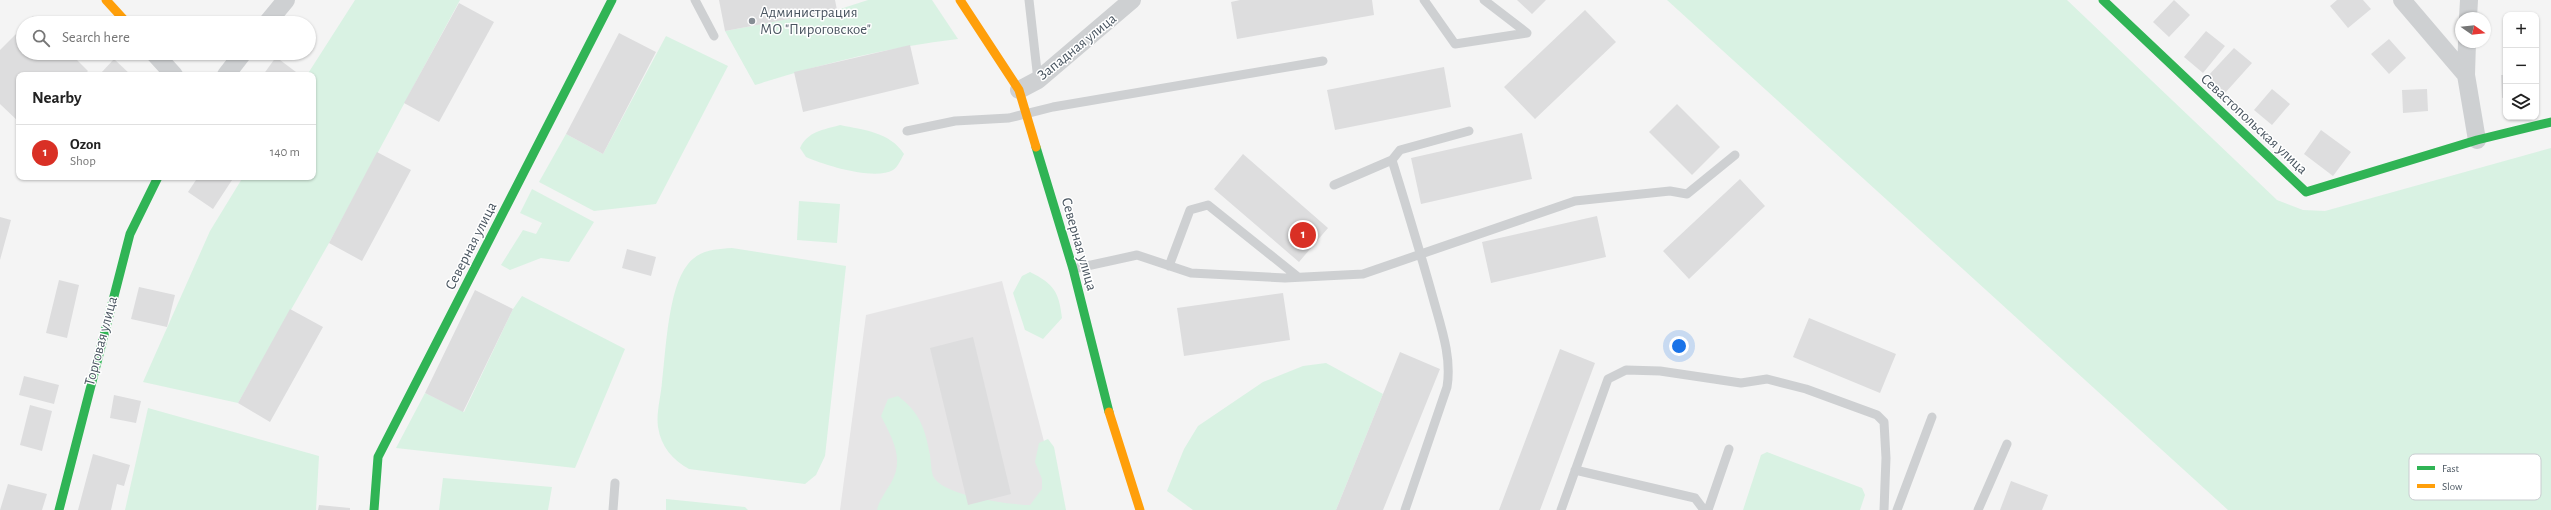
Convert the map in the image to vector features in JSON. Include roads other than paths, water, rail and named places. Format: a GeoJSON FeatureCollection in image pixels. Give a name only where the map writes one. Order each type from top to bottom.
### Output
{"type":"FeatureCollection","features":[{"type":"Feature","properties":{"kind":"street"},"geometry":{"type":"LineString","coordinates":[[106,0],[121,16]]}},
{"type":"Feature","properties":{"kind":"street"},"geometry":{"type":"LineString","coordinates":[[273,16],[286,0]]}},
{"type":"Feature","properties":{"kind":"street","name":"Северная улица"},"geometry":{"type":"LineString","coordinates":[[374,510],[378,458],[612,0]]}},
{"type":"Feature","properties":{"kind":"street","name":"Северная улица"},"geometry":{"type":"LineString","coordinates":[[960,0],[1020,90],[1073,269],[1111,418],[1140,510]]}},
{"type":"Feature","properties":{"kind":"street","name":"Западная улица"},"geometry":{"type":"LineString","coordinates":[[1020,90],[1038,80],[1132,0]]}},
{"type":"Feature","properties":{"kind":"street","name":"Севастопольская улица"},"geometry":{"type":"LineString","coordinates":[[2103,0],[2306,192],[2477,140],[2551,122]]}},
{"type":"Feature","properties":{"kind":"street"},"geometry":{"type":"LineString","coordinates":[[2402,0],[2466,75]]}},
{"type":"Feature","properties":{"kind":"street"},"geometry":{"type":"LineString","coordinates":[[2468,12],[2469,0]]}},
{"type":"Feature","properties":{"kind":"street"},"geometry":{"type":"LineString","coordinates":[[2467,48],[2466,75],[2477,140]]}},
{"type":"Feature","properties":{"kind":"street"},"geometry":{"type":"LineString","coordinates":[[160,60],[171,72]]}},
{"type":"Feature","properties":{"kind":"street"},"geometry":{"type":"LineString","coordinates":[[228,72],[238,60]]}},
{"type":"Feature","properties":{"kind":"street","name":"Торговая улица"},"geometry":{"type":"LineString","coordinates":[[59,510],[130,234],[157,180]]}},
{"type":"Feature","properties":{"kind":"lane"},"geometry":{"type":"LineString","coordinates":[[695,0],[714,36]]}},
{"type":"Feature","properties":{"kind":"lane"},"geometry":{"type":"LineString","coordinates":[[1029,0],[1038,80]]}},
{"type":"Feature","properties":{"kind":"lane"},"geometry":{"type":"LineString","coordinates":[[1424,0],[1455,44],[1527,33],[1484,0]]}},
{"type":"Feature","properties":{"kind":"lane"},"geometry":{"type":"LineString","coordinates":[[907,132],[955,121],[1008,118],[1026,113],[1323,61]]}},
{"type":"Feature","properties":{"kind":"lane"},"geometry":{"type":"LineString","coordinates":[[1334,185],[1392,160],[1400,150],[1468,131]]}},
{"type":"Feature","properties":{"kind":"lane"},"geometry":{"type":"LineString","coordinates":[[1073,269],[1137,255],[1191,273],[1298,277],[1363,274],[1421,255],[1469,236],[1575,201],[1670,191],[1687,194],[1735,155]]}},
{"type":"Feature","properties":{"kind":"lane"},"geometry":{"type":"LineString","coordinates":[[1392,160],[1421,255],[1447,350],[1450,371],[1447,387],[1405,510]]}},
{"type":"Feature","properties":{"kind":"lane"},"geometry":{"type":"LineString","coordinates":[[1169,266],[1190,210],[1208,206],[1298,277]]}},
{"type":"Feature","properties":{"kind":"lane"},"geometry":{"type":"LineString","coordinates":[[1561,510],[1608,379],[1626,370],[1660,371],[1741,383],[1767,379],[1806,389],[1876,415],[1884,422],[1886,458],[1884,510]]}},
{"type":"Feature","properties":{"kind":"lane"},"geometry":{"type":"LineString","coordinates":[[1897,510],[1932,416]]}},
{"type":"Feature","properties":{"kind":"lane"},"geometry":{"type":"LineString","coordinates":[[1978,510],[2007,444]]}},
{"type":"Feature","properties":{"kind":"lane"},"geometry":{"type":"LineString","coordinates":[[1708,510],[1729,449]]}},
{"type":"Feature","properties":{"kind":"lane"},"geometry":{"type":"LineString","coordinates":[[1575,470],[1695,498],[1704,510]]}},
{"type":"Feature","properties":{"kind":"lane"},"geometry":{"type":"LineString","coordinates":[[613,510],[615,483]]}},
{"type":"Feature","properties":{"kind":"place","name":"Администрация МО \"Пироговское\""},"geometry":{"type":"Point","coordinates":[752,21]}},
{"type":"Feature","properties":{"kind":"place","name":"Ozon"},"geometry":{"type":"Point","coordinates":[1303,235]}}]}
